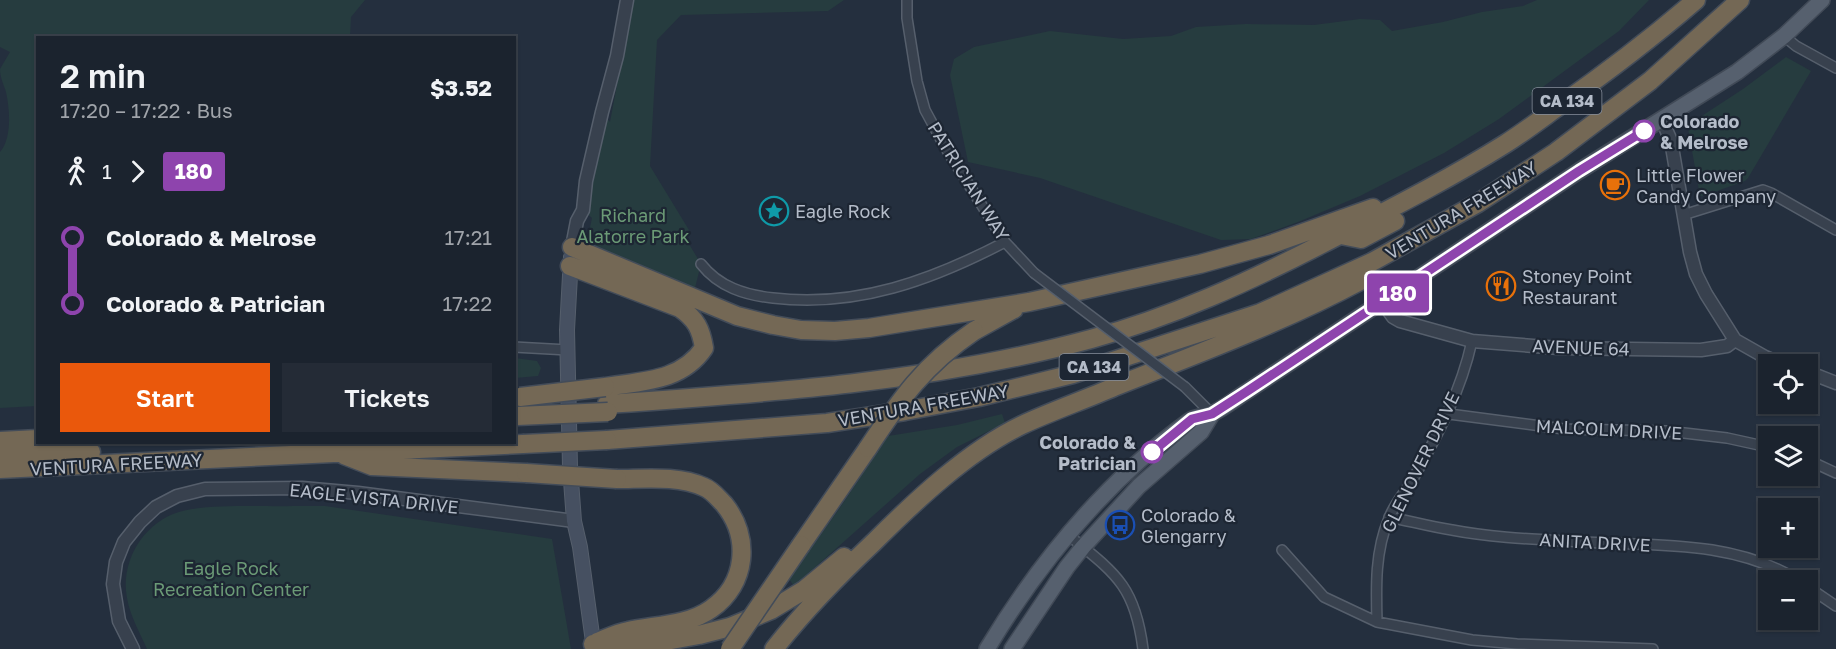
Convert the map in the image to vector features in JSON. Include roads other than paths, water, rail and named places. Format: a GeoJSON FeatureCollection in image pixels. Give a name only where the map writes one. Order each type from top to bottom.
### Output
{"type":"FeatureCollection","features":[{"type":"Feature","properties":{"kind":"highway","name":"VENTURA FREEWAY"},"geometry":{"type":"LineString","coordinates":[[606,414],[754,394],[851,384],[960,367],[1092,339],[1205,300],[1269,272],[1341,235],[1429,189],[1508,143],[1615,66],[1696,0]]}},
{"type":"Feature","properties":{"kind":"highway"},"geometry":{"type":"LineString","coordinates":[[1341,235],[1361,239],[1440,197],[1527,143],[1654,50],[1710,0]]}},
{"type":"Feature","properties":{"kind":"highway"},"geometry":{"type":"LineString","coordinates":[[1350,272],[1370,250],[1478,190],[1604,104],[1726,0]]}},
{"type":"Feature","properties":{"kind":"highway","name":"VENTURA FREEWAY"},"geometry":{"type":"LineString","coordinates":[[518,417],[606,414],[827,423],[979,397],[1072,374],[1260,313],[1350,272],[1478,203],[1556,152],[1650,81],[1740,0]]}},
{"type":"Feature","properties":{"kind":"highway"},"geometry":{"type":"LineString","coordinates":[[572,247],[737,316],[773,326],[835,331],[869,328],[1029,302],[1200,264],[1269,246],[1429,189]]}},
{"type":"Feature","properties":{"kind":"highway"},"geometry":{"type":"LineString","coordinates":[[594,647],[632,647],[699,635],[730,627],[771,609],[804,590],[930,484],[1021,426],[1276,322],[1358,282],[1443,233],[1478,203]]}},
{"type":"Feature","properties":{"kind":"highway"},"geometry":{"type":"LineString","coordinates":[[518,417],[606,414],[664,377],[684,369],[696,360],[704,348],[698,325],[680,308],[570,266]]}},
{"type":"Feature","properties":{"kind":"highway"},"geometry":{"type":"LineString","coordinates":[[730,649],[900,399],[929,366],[951,346],[1029,302]]}},
{"type":"Feature","properties":{"kind":"highway"},"geometry":{"type":"LineString","coordinates":[[518,417],[606,414]]}},
{"type":"Feature","properties":{"kind":"highway"},"geometry":{"type":"LineString","coordinates":[[0,431],[36,429]]}},
{"type":"Feature","properties":{"kind":"highway"},"geometry":{"type":"LineString","coordinates":[[0,441],[36,439]]}},
{"type":"Feature","properties":{"kind":"highway"},"geometry":{"type":"LineString","coordinates":[[0,457],[262,444]]}},
{"type":"Feature","properties":{"kind":"highway","name":"VENTURA FREEWAY"},"geometry":{"type":"LineString","coordinates":[[0,470],[336,452],[378,444]]}},
{"type":"Feature","properties":{"kind":"highway"},"geometry":{"type":"LineString","coordinates":[[336,452],[372,466],[682,481],[704,487],[717,496],[729,510],[743,544],[742,561],[736,580],[727,595],[712,609],[693,619],[625,631],[594,647]]}},
{"type":"Feature","properties":{"kind":"highway"},"geometry":{"type":"LineString","coordinates":[[774,649],[840,576],[895,521],[943,478],[974,455]]}},
{"type":"Feature","properties":{"kind":"main road"},"geometry":{"type":"LineString","coordinates":[[987,649],[1029,584],[1088,510],[1131,469],[1192,419],[1212,414],[1383,303],[1579,171],[1737,72],[1784,36],[1822,0]]}},
{"type":"Feature","properties":{"kind":"main road"},"geometry":{"type":"LineString","coordinates":[[572,247],[567,330],[570,467],[574,521],[580,547],[594,647]]}},
{"type":"Feature","properties":{"kind":"main road"},"geometry":{"type":"LineString","coordinates":[[1012,649],[1083,547],[1139,486],[1201,432],[1212,414]]}},
{"type":"Feature","properties":{"kind":"street"},"geometry":{"type":"LineString","coordinates":[[572,247],[577,221],[583,210],[586,181],[617,56],[627,0]]}},
{"type":"Feature","properties":{"kind":"street","name":"PATRICIAN WAY"},"geometry":{"type":"LineString","coordinates":[[907,0],[907,18],[917,81],[925,110],[945,147],[1005,242],[1034,273],[1185,387],[1212,414]]}},
{"type":"Feature","properties":{"kind":"street"},"geometry":{"type":"LineString","coordinates":[[1784,36],[1796,46],[1836,68]]}},
{"type":"Feature","properties":{"kind":"street"},"geometry":{"type":"LineString","coordinates":[[1662,120],[1671,141],[1683,215],[1696,274],[1735,340],[1760,354]]}},
{"type":"Feature","properties":{"kind":"street"},"geometry":{"type":"LineString","coordinates":[[1683,215],[1763,190],[1836,230]]}},
{"type":"Feature","properties":{"kind":"street"},"geometry":{"type":"LineString","coordinates":[[701,264],[719,282],[759,297],[830,301],[865,296],[896,287],[942,271],[1005,242]]}},
{"type":"Feature","properties":{"kind":"street","name":"AVENUE 64"},"geometry":{"type":"LineString","coordinates":[[1383,303],[1393,317],[1400,321],[1472,341],[1559,348],[1701,350],[1727,346],[1735,340]]}},
{"type":"Feature","properties":{"kind":"street","name":"GLENOVER DRIVE"},"geometry":{"type":"LineString","coordinates":[[1377,622],[1376,585],[1379,548],[1389,516],[1449,414],[1472,341]]}},
{"type":"Feature","properties":{"kind":"street"},"geometry":{"type":"LineString","coordinates":[[516,347],[568,350]]}},
{"type":"Feature","properties":{"kind":"street"},"geometry":{"type":"LineString","coordinates":[[1818,376],[1836,383]]}},
{"type":"Feature","properties":{"kind":"street","name":"MALCOLM DRIVE"},"geometry":{"type":"LineString","coordinates":[[1449,414],[1564,429],[1667,431],[1727,438],[1758,445]]}},
{"type":"Feature","properties":{"kind":"street"},"geometry":{"type":"LineString","coordinates":[[1818,464],[1836,472]]}},
{"type":"Feature","properties":{"kind":"street","name":"EAGLE VISTA DRIVE"},"geometry":{"type":"LineString","coordinates":[[133,649],[119,621],[113,584],[116,562],[124,542],[140,522],[156,507],[177,496],[205,489],[302,488],[574,521]]}},
{"type":"Feature","properties":{"kind":"street","name":"ANITA DRIVE"},"geometry":{"type":"LineString","coordinates":[[1389,516],[1454,531],[1567,542],[1709,549],[1735,555],[1776,570]]}},
{"type":"Feature","properties":{"kind":"street"},"geometry":{"type":"LineString","coordinates":[[1067,534],[1114,574],[1124,586],[1139,623],[1143,649]]}},
{"type":"Feature","properties":{"kind":"street"},"geometry":{"type":"LineString","coordinates":[[1282,549],[1324,597],[1377,622],[1483,641],[1653,649]]}},
{"type":"Feature","properties":{"kind":"street"},"geometry":{"type":"LineString","coordinates":[[1818,594],[1836,606]]}},
{"type":"Feature","properties":{"kind":"place","name":"Colorado & Melrose"},"geometry":{"type":"Point","coordinates":[1644,131]}},
{"type":"Feature","properties":{"kind":"place","name":"Little Flower Candy Company"},"geometry":{"type":"Point","coordinates":[1615,185]}},
{"type":"Feature","properties":{"kind":"place","name":"Eagle Rock"},"geometry":{"type":"Point","coordinates":[774,211]}},
{"type":"Feature","properties":{"kind":"place","name":"Stoney Point Restaurant"},"geometry":{"type":"Point","coordinates":[1501,286]}},
{"type":"Feature","properties":{"kind":"place","name":"Colorado & Patrician"},"geometry":{"type":"Point","coordinates":[1152,452]}},
{"type":"Feature","properties":{"kind":"place","name":"Colorado & Glengarry"},"geometry":{"type":"Point","coordinates":[1120,525]}},
{"type":"Feature","properties":{"kind":"park label","name":"Richard Alatorre Park"},"geometry":{"type":"Point","coordinates":[633,225]}},
{"type":"Feature","properties":{"kind":"park label","name":"Eagle Rock Recreation Center"},"geometry":{"type":"Point","coordinates":[231,578]}}]}
